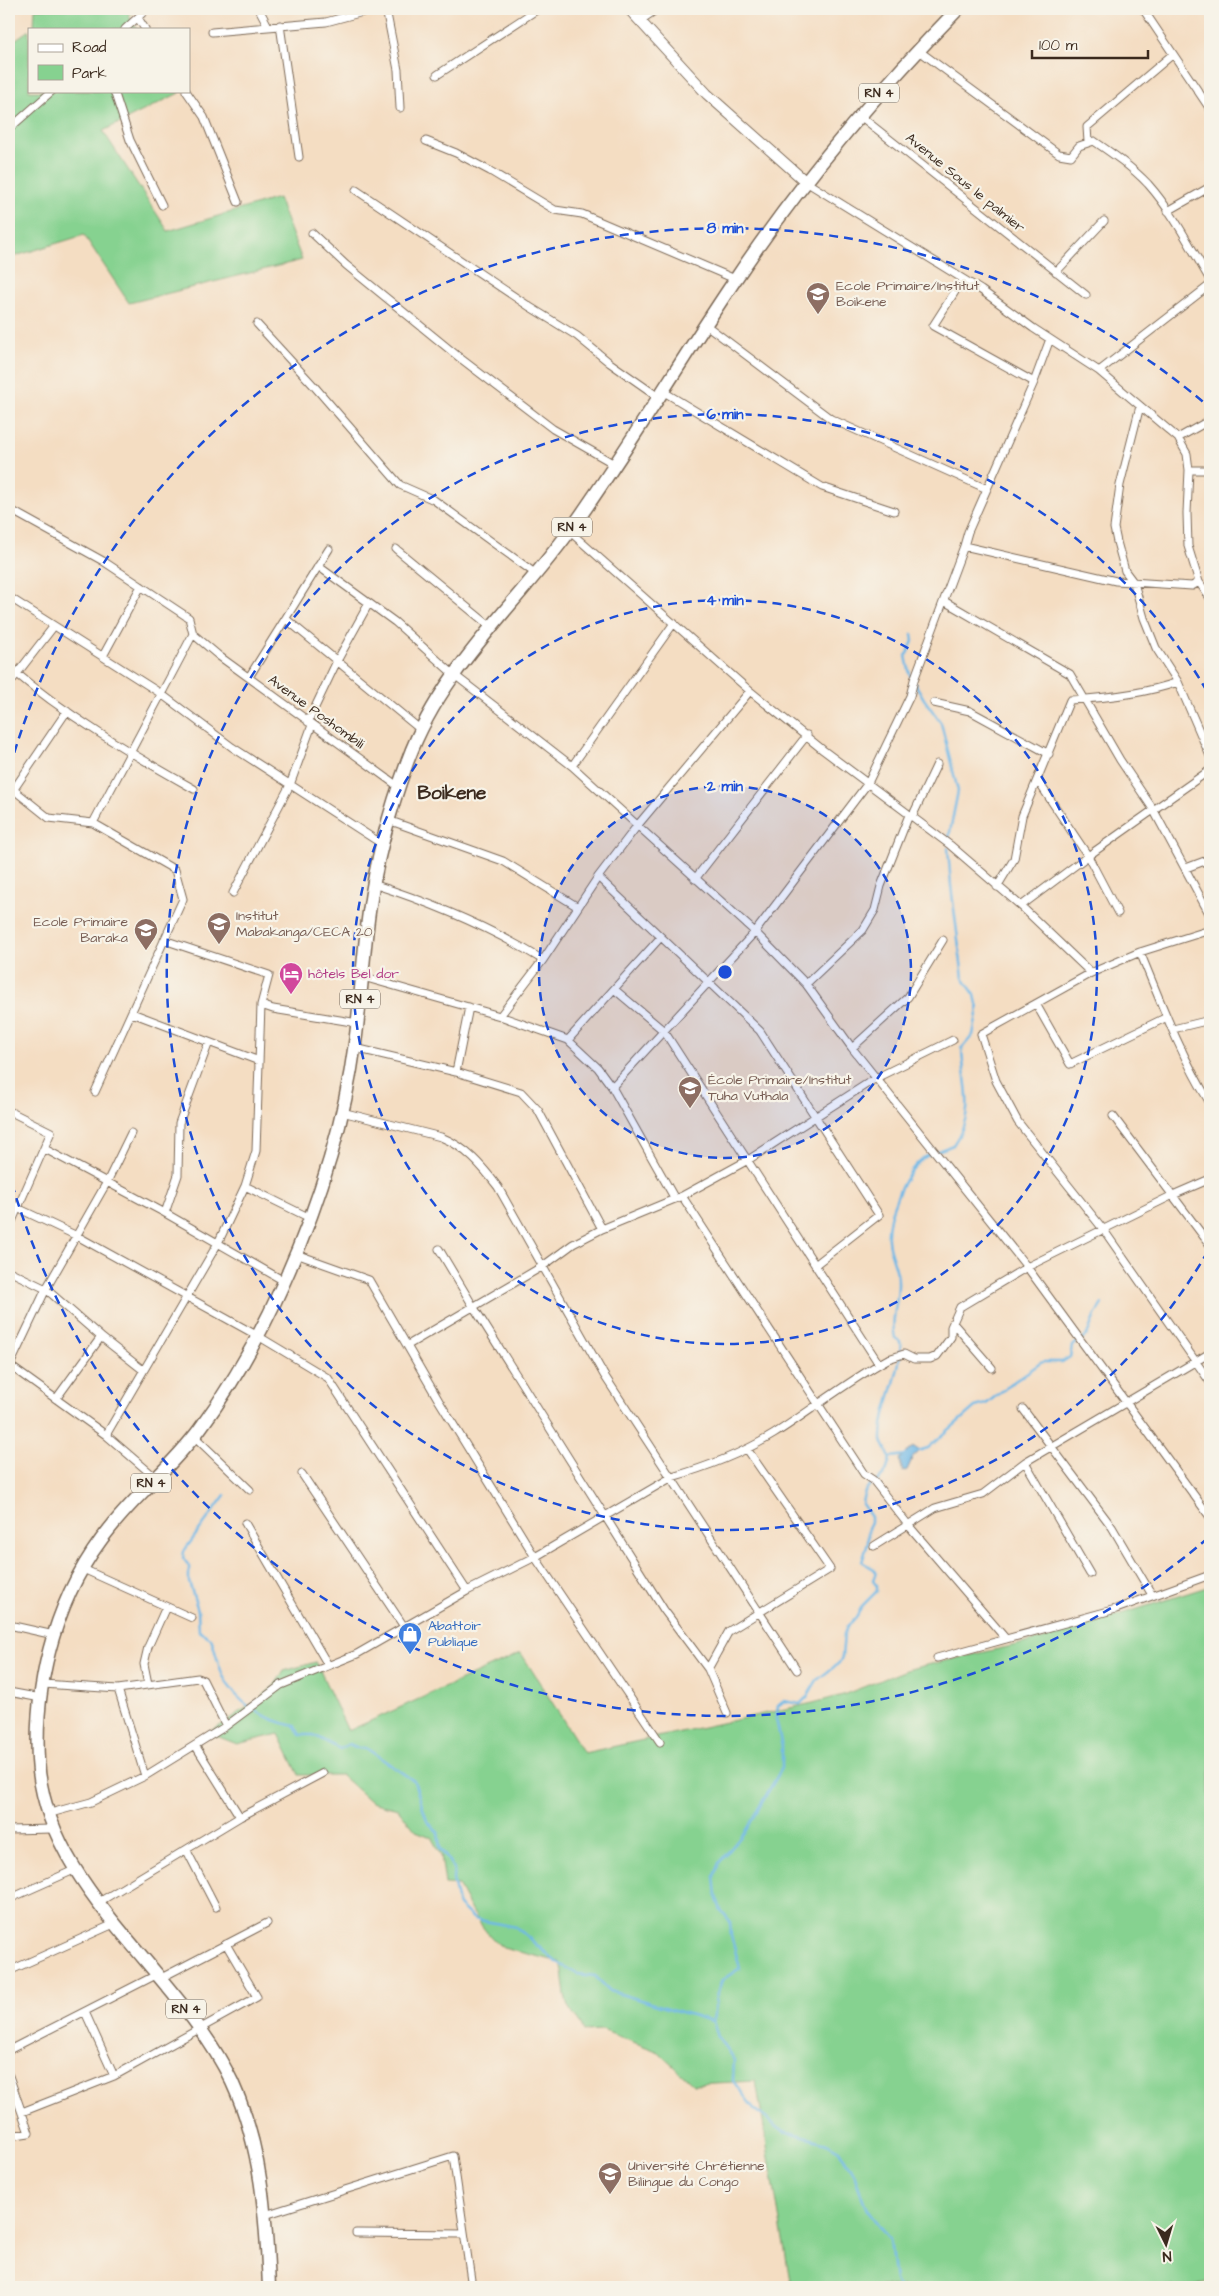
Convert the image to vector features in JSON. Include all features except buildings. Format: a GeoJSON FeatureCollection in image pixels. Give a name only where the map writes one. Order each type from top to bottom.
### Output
{"type":"FeatureCollection","features":[{"type":"Feature","properties":{"kind":"highway","name":"RN 4"},"geometry":{"type":"LineString","coordinates":[[269,2287],[265,2215],[259,2164],[248,2121],[230,2079],[201,2028],[74,1870],[52,1829],[47,1814],[40,1789],[38,1753],[41,1698],[54,1635],[67,1596],[81,1568],[111,1526],[194,1436],[227,1391],[258,1336],[296,1254],[336,1140],[342,1112],[355,1048],[373,884],[388,820],[409,755],[452,673],[536,574],[569,531],[662,395],[735,279],[806,182],[859,115],[958,9]]}},
{"type":"Feature","properties":{"kind":"street"},"geometry":{"type":"LineString","coordinates":[[126,28],[147,9]]}},
{"type":"Feature","properties":{"kind":"street"},"geometry":{"type":"LineString","coordinates":[[259,9],[268,26]]}},
{"type":"Feature","properties":{"kind":"street"},"geometry":{"type":"LineString","coordinates":[[212,32],[326,22],[374,9]]}},
{"type":"Feature","properties":{"kind":"street"},"geometry":{"type":"LineString","coordinates":[[386,9],[398,70],[400,108]]}},
{"type":"Feature","properties":{"kind":"street"},"geometry":{"type":"LineString","coordinates":[[437,75],[538,9]]}},
{"type":"Feature","properties":{"kind":"street"},"geometry":{"type":"LineString","coordinates":[[629,9],[707,94],[806,182],[964,279],[1098,371],[1178,438],[1187,454],[1189,470],[1188,546],[1199,582],[1210,598]]}},
{"type":"Feature","properties":{"kind":"street"},"geometry":{"type":"LineString","coordinates":[[641,20],[657,9]]}},
{"type":"Feature","properties":{"kind":"street"},"geometry":{"type":"LineString","coordinates":[[1143,9],[1210,109]]}},
{"type":"Feature","properties":{"kind":"street"},"geometry":{"type":"LineString","coordinates":[[138,18],[144,28]]}},
{"type":"Feature","properties":{"kind":"street"},"geometry":{"type":"LineString","coordinates":[[280,25],[299,157]]}},
{"type":"Feature","properties":{"kind":"street"},"geometry":{"type":"LineString","coordinates":[[918,50],[1059,154],[1071,156],[1079,146],[1094,141],[1119,157],[1148,184],[1168,211],[1210,280]]}},
{"type":"Feature","properties":{"kind":"street"},"geometry":{"type":"LineString","coordinates":[[1088,142],[1087,127],[1173,54]]}},
{"type":"Feature","properties":{"kind":"street"},"geometry":{"type":"LineString","coordinates":[[9,129],[51,92]]}},
{"type":"Feature","properties":{"kind":"street"},"geometry":{"type":"LineString","coordinates":[[114,92],[130,140],[162,205]]}},
{"type":"Feature","properties":{"kind":"street"},"geometry":{"type":"LineString","coordinates":[[187,92],[204,117],[238,202]]}},
{"type":"Feature","properties":{"kind":"street","name":"Avenue Sous le palmier"},"geometry":{"type":"LineString","coordinates":[[859,115],[1086,295]]}},
{"type":"Feature","properties":{"kind":"street"},"geometry":{"type":"LineString","coordinates":[[426,141],[456,153],[490,171],[555,210],[582,214],[735,279]]}},
{"type":"Feature","properties":{"kind":"street"},"geometry":{"type":"LineString","coordinates":[[1168,211],[1210,187]]}},
{"type":"Feature","properties":{"kind":"street"},"geometry":{"type":"LineString","coordinates":[[356,190],[530,307],[577,336],[610,363],[662,395],[822,487],[894,511]]}},
{"type":"Feature","properties":{"kind":"street"},"geometry":{"type":"LineString","coordinates":[[1056,272],[1104,221]]}},
{"type":"Feature","properties":{"kind":"street"},"geometry":{"type":"LineString","coordinates":[[312,233],[346,266],[553,429],[616,464]]}},
{"type":"Feature","properties":{"kind":"street"},"geometry":{"type":"LineString","coordinates":[[964,279],[933,326],[1034,382]]}},
{"type":"Feature","properties":{"kind":"street"},"geometry":{"type":"LineString","coordinates":[[1098,371],[1210,284]]}},
{"type":"Feature","properties":{"kind":"street"},"geometry":{"type":"LineString","coordinates":[[257,324],[400,485],[434,500],[536,574]]}},
{"type":"Feature","properties":{"kind":"street"},"geometry":{"type":"LineString","coordinates":[[706,325],[831,419],[987,489]]}},
{"type":"Feature","properties":{"kind":"street"},"geometry":{"type":"LineString","coordinates":[[612,1087],[755,932],[868,783],[910,696],[914,680],[968,532],[1034,382],[1050,339]]}},
{"type":"Feature","properties":{"kind":"street"},"geometry":{"type":"LineString","coordinates":[[1140,406],[1120,485],[1114,528],[1116,542],[1125,571],[1134,583],[1144,618],[1156,648],[1178,682],[1210,756]]}},
{"type":"Feature","properties":{"kind":"street"},"geometry":{"type":"LineString","coordinates":[[1178,438],[1210,420]]}},
{"type":"Feature","properties":{"kind":"street"},"geometry":{"type":"LineString","coordinates":[[1189,470],[1210,470]]}},
{"type":"Feature","properties":{"kind":"street"},"geometry":{"type":"LineString","coordinates":[[9,510],[103,560],[189,618],[193,634],[160,693],[131,754],[93,823]]}},
{"type":"Feature","properties":{"kind":"street"},"geometry":{"type":"LineString","coordinates":[[569,531],[750,690],[910,816],[950,844],[1021,906],[1091,973]]}},
{"type":"Feature","properties":{"kind":"street"},"geometry":{"type":"LineString","coordinates":[[964,546],[1134,583],[1192,586],[1199,582]]}},
{"type":"Feature","properties":{"kind":"street"},"geometry":{"type":"LineString","coordinates":[[249,677],[329,549]]}},
{"type":"Feature","properties":{"kind":"street"},"geometry":{"type":"LineString","coordinates":[[396,549],[491,627]]}},
{"type":"Feature","properties":{"kind":"street"},"geometry":{"type":"LineString","coordinates":[[318,566],[395,622],[452,673],[572,766],[755,932],[806,984],[852,1048],[1027,1267],[1210,1517]]}},
{"type":"Feature","properties":{"kind":"street"},"geometry":{"type":"LineString","coordinates":[[103,656],[141,586]]}},
{"type":"Feature","properties":{"kind":"street"},"geometry":{"type":"LineString","coordinates":[[9,597],[160,693],[232,747],[382,844]]}},
{"type":"Feature","properties":{"kind":"street"},"geometry":{"type":"LineString","coordinates":[[944,601],[1070,674],[1120,760],[1153,809],[1210,915]]}},
{"type":"Feature","properties":{"kind":"street"},"geometry":{"type":"LineString","coordinates":[[233,893],[290,785],[310,724],[336,660],[369,603]]}},
{"type":"Feature","properties":{"kind":"street"},"geometry":{"type":"LineString","coordinates":[[286,619],[421,730]]}},
{"type":"Feature","properties":{"kind":"street"},"geometry":{"type":"LineString","coordinates":[[572,766],[674,623]]}},
{"type":"Feature","properties":{"kind":"street"},"geometry":{"type":"LineString","coordinates":[[9,684],[18,675],[54,626]]}},
{"type":"Feature","properties":{"kind":"street","name":"Avenue Poshombili"},"geometry":{"type":"LineString","coordinates":[[193,634],[219,656],[310,724],[399,787]]}},
{"type":"Feature","properties":{"kind":"street"},"geometry":{"type":"LineString","coordinates":[[9,667],[67,711],[131,754],[194,789]]}},
{"type":"Feature","properties":{"kind":"street"},"geometry":{"type":"LineString","coordinates":[[997,887],[1014,859],[1022,816],[1050,754],[1070,700],[1124,696],[1161,688],[1178,682]]}},
{"type":"Feature","properties":{"kind":"street"},"geometry":{"type":"LineString","coordinates":[[500,1016],[542,960],[598,877],[637,826],[750,690]]}},
{"type":"Feature","properties":{"kind":"street"},"geometry":{"type":"LineString","coordinates":[[934,703],[970,711],[1050,754]]}},
{"type":"Feature","properties":{"kind":"street"},"geometry":{"type":"LineString","coordinates":[[67,711],[11,788],[49,818],[93,823],[175,870],[182,899],[95,1092]]}},
{"type":"Feature","properties":{"kind":"street"},"geometry":{"type":"LineString","coordinates":[[695,879],[807,735]]}},
{"type":"Feature","properties":{"kind":"street"},"geometry":{"type":"LineString","coordinates":[[806,984],[863,930],[875,910],[881,886],[910,816],[937,764]]}},
{"type":"Feature","properties":{"kind":"street"},"geometry":{"type":"LineString","coordinates":[[1021,906],[1153,809],[1210,770]]}},
{"type":"Feature","properties":{"kind":"street"},"geometry":{"type":"LineString","coordinates":[[1038,781],[1088,856],[1118,913]]}},
{"type":"Feature","properties":{"kind":"street"},"geometry":{"type":"LineString","coordinates":[[388,820],[503,861],[578,907]]}},
{"type":"Feature","properties":{"kind":"street"},"geometry":{"type":"LineString","coordinates":[[1186,868],[1210,860]]}},
{"type":"Feature","properties":{"kind":"street"},"geometry":{"type":"LineString","coordinates":[[598,877],[760,1031],[879,1215],[815,1265]]}},
{"type":"Feature","properties":{"kind":"street"},"geometry":{"type":"LineString","coordinates":[[373,884],[424,901],[511,940],[542,960]]}},
{"type":"Feature","properties":{"kind":"street"},"geometry":{"type":"LineString","coordinates":[[1210,930],[1140,952],[1091,973],[981,1034],[996,1081],[1018,1122],[1103,1230],[1210,1382]]}},
{"type":"Feature","properties":{"kind":"street"},"geometry":{"type":"LineString","coordinates":[[568,1040],[660,938]]}},
{"type":"Feature","properties":{"kind":"street"},"geometry":{"type":"LineString","coordinates":[[106,1435],[218,1243],[245,1186],[256,1152],[261,1005],[269,975],[164,940]]}},
{"type":"Feature","properties":{"kind":"street"},"geometry":{"type":"LineString","coordinates":[[852,1048],[908,996],[944,940]]}},
{"type":"Feature","properties":{"kind":"street"},"geometry":{"type":"LineString","coordinates":[[1140,952],[1196,1081],[1210,1103]]}},
{"type":"Feature","properties":{"kind":"street"},"geometry":{"type":"LineString","coordinates":[[363,977],[500,1016],[568,1040],[598,1068],[612,1087],[679,1197],[864,1474],[874,1482],[908,1526],[1006,1639]]}},
{"type":"Feature","properties":{"kind":"street"},"geometry":{"type":"LineString","coordinates":[[614,989],[664,1031],[879,1364]]}},
{"type":"Feature","properties":{"kind":"street"},"geometry":{"type":"LineString","coordinates":[[1036,1004],[1070,1064],[1167,1017]]}},
{"type":"Feature","properties":{"kind":"street"},"geometry":{"type":"LineString","coordinates":[[261,1005],[273,1009],[358,1023]]}},
{"type":"Feature","properties":{"kind":"street"},"geometry":{"type":"LineString","coordinates":[[456,1072],[469,1007]]}},
{"type":"Feature","properties":{"kind":"street"},"geometry":{"type":"LineString","coordinates":[[132,1013],[259,1061]]}},
{"type":"Feature","properties":{"kind":"street"},"geometry":{"type":"LineString","coordinates":[[1173,1029],[1210,1020]]}},
{"type":"Feature","properties":{"kind":"street"},"geometry":{"type":"LineString","coordinates":[[408,1345],[543,1266],[573,1244],[602,1229],[679,1197],[748,1160],[876,1078],[953,1040]]}},
{"type":"Feature","properties":{"kind":"street"},"geometry":{"type":"LineString","coordinates":[[164,1213],[178,1175],[179,1123],[209,1042]]}},
{"type":"Feature","properties":{"kind":"street"},"geometry":{"type":"LineString","coordinates":[[355,1048],[456,1072],[521,1092],[538,1110],[602,1229]]}},
{"type":"Feature","properties":{"kind":"street"},"geometry":{"type":"LineString","coordinates":[[9,1111],[51,1132],[9,1228]]}},
{"type":"Feature","properties":{"kind":"street"},"geometry":{"type":"LineString","coordinates":[[342,1112],[453,1141],[479,1162],[498,1187],[604,1375],[797,1670]]}},
{"type":"Feature","properties":{"kind":"street"},"geometry":{"type":"LineString","coordinates":[[1113,1116],[1210,1245]]}},
{"type":"Feature","properties":{"kind":"street"},"geometry":{"type":"LineString","coordinates":[[131,1132],[107,1182],[46,1289],[9,1366],[106,1435],[156,1478]]}},
{"type":"Feature","properties":{"kind":"street"},"geometry":{"type":"LineString","coordinates":[[45,1149],[164,1213],[284,1281]]}},
{"type":"Feature","properties":{"kind":"street"},"geometry":{"type":"LineString","coordinates":[[47,1814],[91,1802],[145,1776],[226,1726],[281,1685],[357,1654],[467,1591],[535,1557],[672,1477],[692,1472],[747,1449],[879,1364],[902,1354],[914,1359],[930,1359],[937,1356],[951,1337],[953,1323],[960,1307],[1027,1267],[1173,1195],[1210,1179]]}},
{"type":"Feature","properties":{"kind":"street"},"geometry":{"type":"LineString","coordinates":[[245,1186],[310,1218]]}},
{"type":"Feature","properties":{"kind":"street"},"geometry":{"type":"LineString","coordinates":[[9,1204],[77,1236],[258,1336],[328,1378],[467,1591]]}},
{"type":"Feature","properties":{"kind":"street"},"geometry":{"type":"LineString","coordinates":[[439,1249],[664,1610],[708,1669],[727,1713]]}},
{"type":"Feature","properties":{"kind":"street"},"geometry":{"type":"LineString","coordinates":[[296,1254],[369,1280],[439,1401],[535,1557],[660,1742]]}},
{"type":"Feature","properties":{"kind":"street"},"geometry":{"type":"LineString","coordinates":[[9,1270],[46,1289],[101,1337],[143,1370]]}},
{"type":"Feature","properties":{"kind":"street"},"geometry":{"type":"LineString","coordinates":[[953,1323],[992,1368]]}},
{"type":"Feature","properties":{"kind":"street"},"geometry":{"type":"LineString","coordinates":[[56,1399],[101,1337]]}},
{"type":"Feature","properties":{"kind":"street"},"geometry":{"type":"LineString","coordinates":[[874,1546],[934,1508],[983,1494],[1025,1462],[1210,1353]]}},
{"type":"Feature","properties":{"kind":"street"},"geometry":{"type":"LineString","coordinates":[[1023,1409],[1112,1527],[1152,1596]]}},
{"type":"Feature","properties":{"kind":"street"},"geometry":{"type":"LineString","coordinates":[[194,1436],[250,1490]]}},
{"type":"Feature","properties":{"kind":"street"},"geometry":{"type":"LineString","coordinates":[[708,1669],[729,1631],[830,1569],[747,1449]]}},
{"type":"Feature","properties":{"kind":"street"},"geometry":{"type":"LineString","coordinates":[[1025,1462],[1090,1574]]}},
{"type":"Feature","properties":{"kind":"street"},"geometry":{"type":"LineString","coordinates":[[302,1474],[405,1628]]}},
{"type":"Feature","properties":{"kind":"street"},"geometry":{"type":"LineString","coordinates":[[246,1523],[328,1665]]}},
{"type":"Feature","properties":{"kind":"street"},"geometry":{"type":"LineString","coordinates":[[81,1568],[192,1618]]}},
{"type":"Feature","properties":{"kind":"street"},"geometry":{"type":"LineString","coordinates":[[937,1658],[1116,1609],[1210,1575]]}},
{"type":"Feature","properties":{"kind":"street"},"geometry":{"type":"LineString","coordinates":[[148,1684],[144,1664],[148,1647],[166,1607]]}},
{"type":"Feature","properties":{"kind":"street"},"geometry":{"type":"LineString","coordinates":[[9,1625],[54,1635]]}},
{"type":"Feature","properties":{"kind":"street"},"geometry":{"type":"LineString","coordinates":[[43,1684],[118,1689],[201,1678],[226,1726]]}},
{"type":"Feature","properties":{"kind":"street"},"geometry":{"type":"LineString","coordinates":[[118,1689],[145,1776]]}},
{"type":"Feature","properties":{"kind":"street"},"geometry":{"type":"LineString","coordinates":[[9,1692],[41,1698]]}},
{"type":"Feature","properties":{"kind":"street"},"geometry":{"type":"LineString","coordinates":[[195,1745],[240,1817]]}},
{"type":"Feature","properties":{"kind":"street"},"geometry":{"type":"LineString","coordinates":[[99,1902],[240,1817],[323,1773]]}},
{"type":"Feature","properties":{"kind":"street"},"geometry":{"type":"LineString","coordinates":[[9,1830],[52,1829]]}},
{"type":"Feature","properties":{"kind":"street"},"geometry":{"type":"LineString","coordinates":[[186,1851],[216,1907]]}},
{"type":"Feature","properties":{"kind":"street"},"geometry":{"type":"LineString","coordinates":[[9,1900],[74,1870]]}},
{"type":"Feature","properties":{"kind":"street"},"geometry":{"type":"LineString","coordinates":[[9,1971],[116,1923]]}},
{"type":"Feature","properties":{"kind":"street"},"geometry":{"type":"LineString","coordinates":[[9,2050],[267,1923]]}},
{"type":"Feature","properties":{"kind":"street"},"geometry":{"type":"LineString","coordinates":[[22,2112],[114,2076],[256,1997],[226,1944]]}},
{"type":"Feature","properties":{"kind":"street"},"geometry":{"type":"LineString","coordinates":[[84,2012],[114,2076]]}},
{"type":"Feature","properties":{"kind":"street"},"geometry":{"type":"LineString","coordinates":[[9,2076],[29,2133],[9,2136]]}},
{"type":"Feature","properties":{"kind":"street"},"geometry":{"type":"LineString","coordinates":[[265,2215],[453,2156],[472,2287]]}},
{"type":"Feature","properties":{"kind":"street"},"geometry":{"type":"LineString","coordinates":[[356,2233],[464,2234]]}},
{"type":"Feature","properties":{"kind":"green space"},"geometry":{"type":"Polygon","coordinates":[[[35,9],[137,9],[129,16],[136,28],[32,28],[34,26],[35,9]]]}},
{"type":"Feature","properties":{"kind":"green space"},"geometry":{"type":"Polygon","coordinates":[[[28,31],[28,92],[178,92],[103,131],[168,231],[278,198],[302,260],[129,303],[84,235],[9,258],[9,44],[28,31]]]}},
{"type":"Feature","properties":{"kind":"green space"},"geometry":{"type":"Polygon","coordinates":[[[1210,1586],[1210,2281],[1196,2287],[791,2287],[756,2081],[693,2084],[659,2052],[602,2030],[584,2031],[567,2003],[560,1962],[503,1948],[495,1941],[477,1919],[458,1885],[445,1884],[441,1855],[431,1837],[416,1831],[398,1809],[371,1802],[341,1775],[299,1775],[279,1734],[237,1744],[209,1733],[258,1700],[274,1686],[284,1671],[316,1662],[348,1731],[521,1653],[584,1753],[843,1695],[909,1669],[1043,1639],[1210,1586]]]}},
{"type":"Feature","properties":{"kind":"water"},"geometry":{"type":"Polygon","coordinates":[[[914,1447],[920,1451],[913,1457],[907,1470],[903,1472],[899,1459],[914,1447]]]}},
{"type":"Feature","properties":{"kind":"waterway"},"geometry":{"type":"LineString","coordinates":[[912,634],[913,641],[906,656],[910,675],[941,723],[958,791],[948,842]]}},
{"type":"Feature","properties":{"kind":"waterway"},"geometry":{"type":"LineString","coordinates":[[898,2287],[895,2281],[890,2240],[867,2210],[855,2177],[839,2150],[827,2143],[784,2132],[755,2110],[733,2081],[734,2060],[718,2037],[713,2021],[716,1997],[722,1980],[740,1968],[731,1936],[730,1921],[721,1910],[716,1896],[714,1876],[719,1863],[746,1830],[782,1768],[782,1747],[776,1719],[778,1706],[784,1701],[800,1704],[807,1697],[817,1680],[839,1663],[842,1657],[844,1634],[847,1627],[863,1605],[877,1591],[877,1586],[873,1581],[876,1572],[862,1562],[868,1543],[868,1528],[871,1522],[871,1517],[862,1504],[865,1491],[881,1478],[888,1465],[890,1457],[882,1440],[883,1427],[900,1354],[900,1341],[895,1338],[894,1331],[898,1281],[888,1240],[888,1230],[893,1208],[908,1175],[921,1160],[953,1145],[961,1132],[967,1109],[962,1048],[973,1035],[978,1009],[975,995],[963,978],[948,848]]}},
{"type":"Feature","properties":{"kind":"waterway"},"geometry":{"type":"LineString","coordinates":[[918,1451],[928,1448],[975,1407],[986,1404],[1042,1362],[1062,1362],[1070,1357],[1072,1346],[1087,1335],[1095,1315],[1102,1304]]}},
{"type":"Feature","properties":{"kind":"waterway"},"geometry":{"type":"LineString","coordinates":[[891,1457],[905,1455]]}},
{"type":"Feature","properties":{"kind":"waterway"},"geometry":{"type":"LineString","coordinates":[[225,1495],[184,1551],[183,1558],[189,1566],[189,1582],[198,1610],[199,1631],[211,1638],[223,1676],[236,1695],[244,1703],[263,1715],[295,1726],[300,1735],[313,1735],[340,1749],[349,1744],[358,1748],[366,1748],[414,1781],[427,1821],[438,1832],[440,1848],[454,1869],[453,1879],[458,1904],[474,1919],[516,1927],[555,1961],[577,1974],[595,1976],[610,1991],[712,2021]]}},
{"type":"Feature","properties":{"kind":"place","name":"Ecole Primaire/Institut Boikene"},"geometry":{"type":"Point","coordinates":[818,315]}},
{"type":"Feature","properties":{"kind":"place","name":"Institut Mabakanga/CECA 20"},"geometry":{"type":"Point","coordinates":[219,945]}},
{"type":"Feature","properties":{"kind":"place","name":"Ecole Primaire Baraka"},"geometry":{"type":"Point","coordinates":[146,951]}},
{"type":"Feature","properties":{"kind":"place","name":"hôtels Bel dor"},"geometry":{"type":"Point","coordinates":[291,995]}},
{"type":"Feature","properties":{"kind":"place","name":"École Primaire/Institut Tuha Vuthala"},"geometry":{"type":"Point","coordinates":[690,1109]}},
{"type":"Feature","properties":{"kind":"place","name":"Abattoir Publique"},"geometry":{"type":"Point","coordinates":[410,1655]}},
{"type":"Feature","properties":{"kind":"place","name":"Université Chrétienne Bilingue du Congo"},"geometry":{"type":"Point","coordinates":[610,2195]}},
{"type":"Feature","properties":{"kind":"district","name":"Boikene"},"geometry":{"type":"Point","coordinates":[452,793]}}]}
